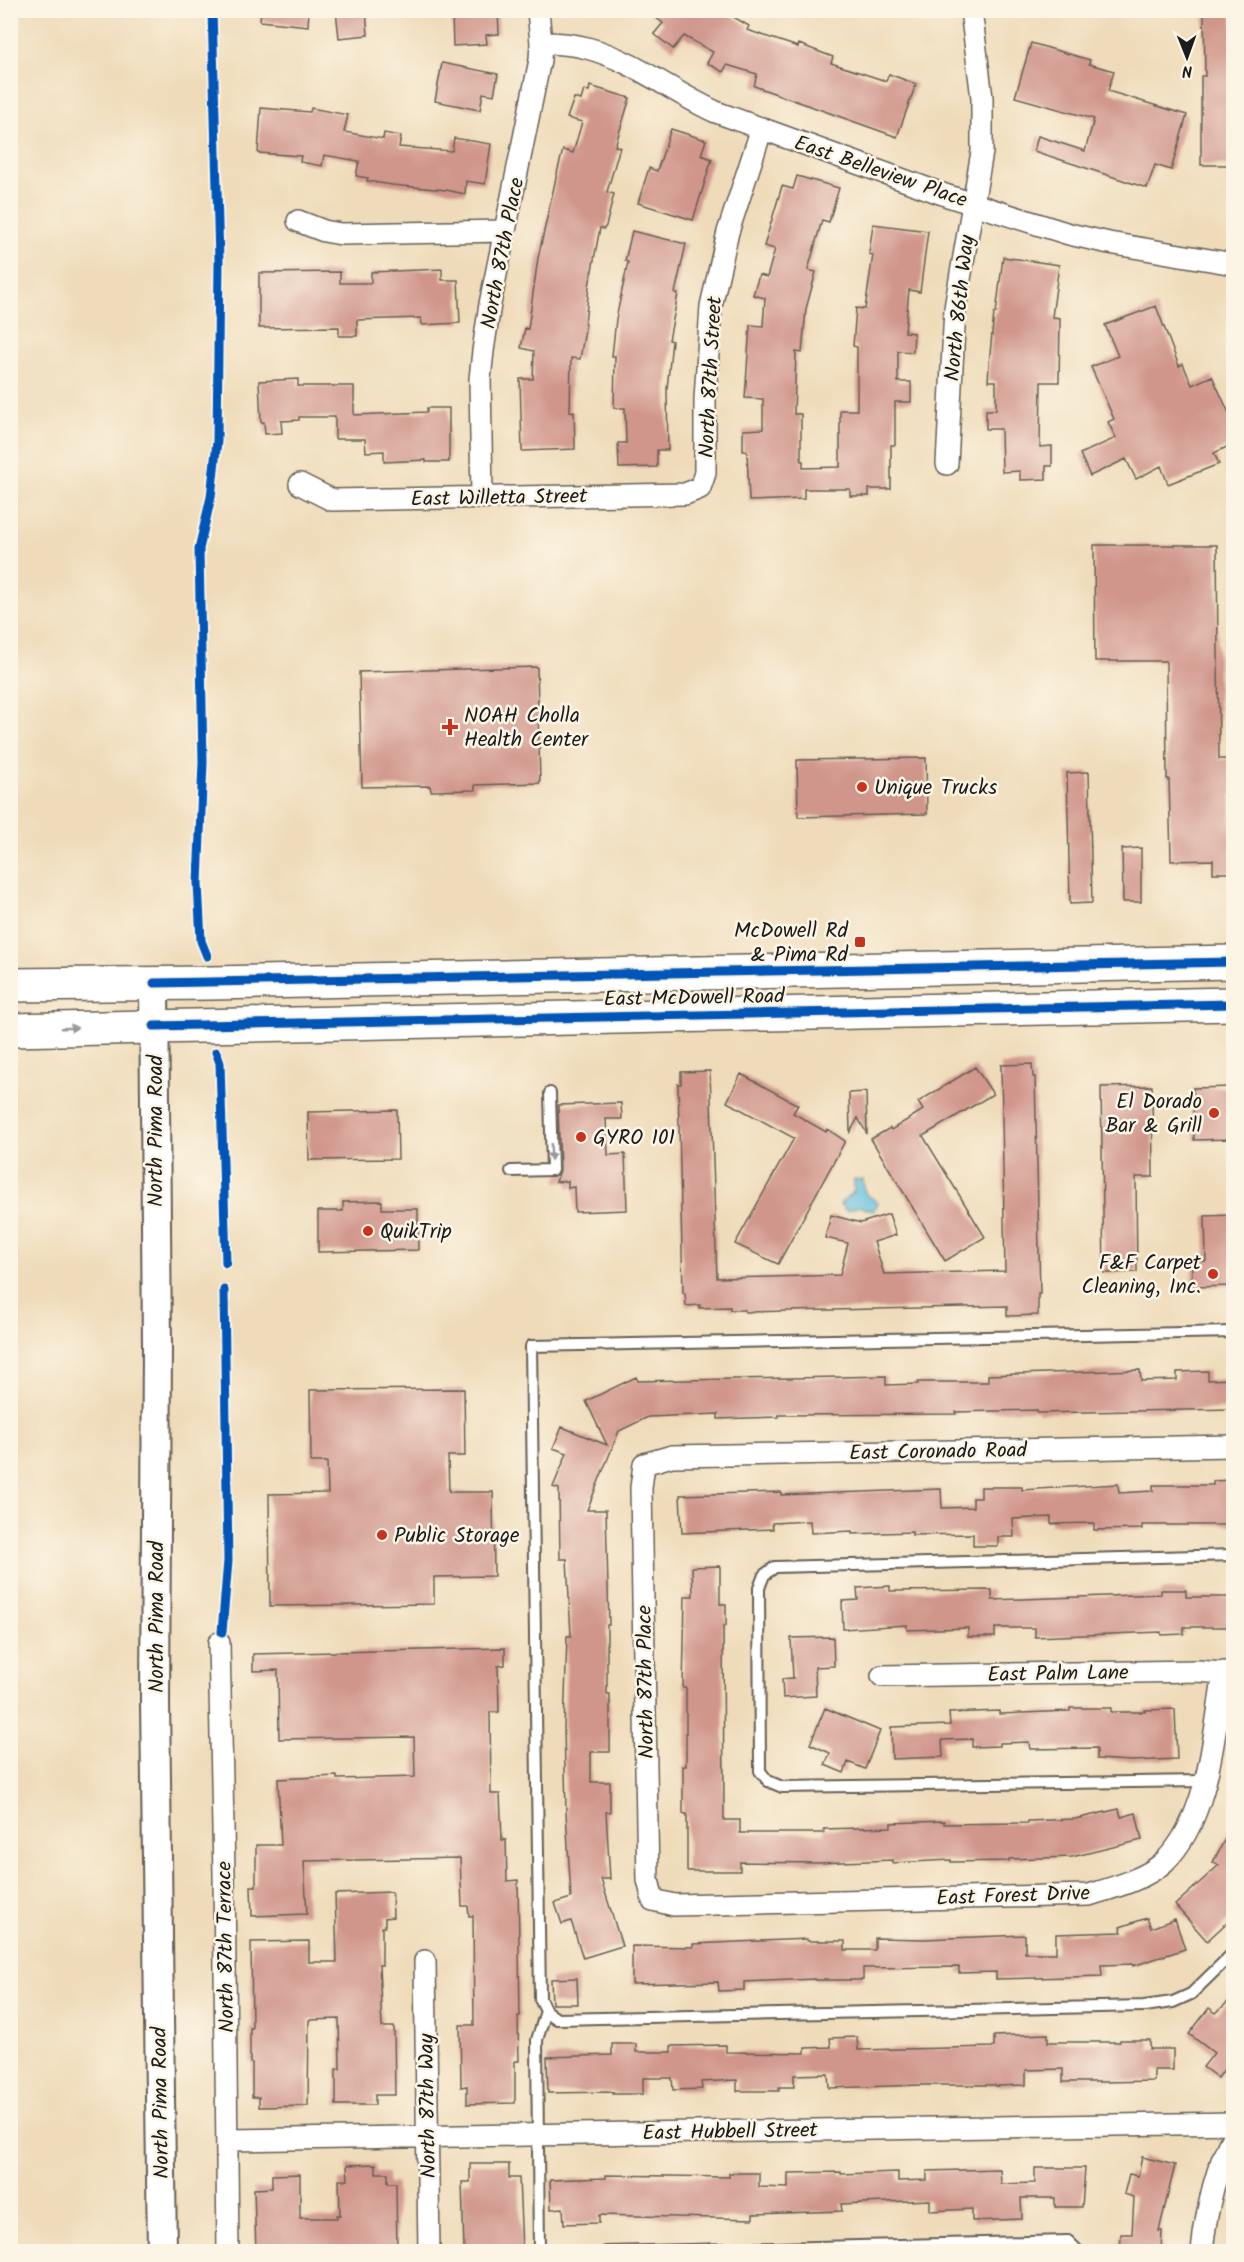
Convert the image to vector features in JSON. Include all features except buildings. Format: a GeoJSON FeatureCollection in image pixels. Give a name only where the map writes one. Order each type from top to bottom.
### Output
{"type":"FeatureCollection","features":[{"type":"Feature","properties":{"kind":"main road","name":"East McDowell Road"},"geometry":{"type":"LineString","coordinates":[[10,985],[1233,962]]}},
{"type":"Feature","properties":{"kind":"main road"},"geometry":{"type":"LineString","coordinates":[[1057,965],[1059,1007]]}},
{"type":"Feature","properties":{"kind":"main road"},"geometry":{"type":"LineString","coordinates":[[657,974],[657,1015]]}},
{"type":"Feature","properties":{"kind":"main road","name":"North Pima Road"},"geometry":{"type":"LineString","coordinates":[[154,983],[157,1334],[155,1701],[162,2252]]}},
{"type":"Feature","properties":{"kind":"main road","name":"East McDowell Road"},"geometry":{"type":"LineString","coordinates":[[10,1030],[1233,1004]]}},
{"type":"Feature","properties":{"kind":"street","name":"North 87th Place"},"geometry":{"type":"LineString","coordinates":[[482,497],[480,379],[490,304],[536,78],[541,43],[538,10]]}},
{"type":"Feature","properties":{"kind":"street","name":"North 86th Way"},"geometry":{"type":"LineString","coordinates":[[947,464],[955,308],[982,152],[980,78],[971,10]]}},
{"type":"Feature","properties":{"kind":"street","name":"East Belleview Place"},"geometry":{"type":"LineString","coordinates":[[541,43],[563,44],[599,51],[626,62],[687,99],[972,203],[1069,234],[1233,264]]}},
{"type":"Feature","properties":{"kind":"street","name":"North 87th Street"},"geometry":{"type":"LineString","coordinates":[[700,488],[705,473],[705,399],[711,306],[728,232],[762,128]]}},
{"type":"Feature","properties":{"kind":"street"},"geometry":{"type":"LineString","coordinates":[[298,221],[324,231],[341,234],[505,231]]}},
{"type":"Feature","properties":{"kind":"street","name":"East Willetta Street"},"geometry":{"type":"LineString","coordinates":[[300,484],[332,500],[685,494],[700,488]]}},
{"type":"Feature","properties":{"kind":"street","name":"East Coronado Road"},"geometry":{"type":"LineString","coordinates":[[644,1464],[672,1456],[1233,1446]]}},
{"type":"Feature","properties":{"kind":"street","name":"North 87th Place"},"geometry":{"type":"LineString","coordinates":[[644,1464],[641,1488],[648,1880],[653,1900]]}},
{"type":"Feature","properties":{"kind":"street","name":"North 87th Terrace"},"geometry":{"type":"LineString","coordinates":[[219,1643],[228,2252]]}},
{"type":"Feature","properties":{"kind":"street","name":"East Forest Drive"},"geometry":{"type":"LineString","coordinates":[[653,1900],[674,1905],[1089,1895],[1126,1885],[1164,1863],[1184,1835],[1197,1809],[1229,1673]]}},
{"type":"Feature","properties":{"kind":"street","name":"East Palm Lane"},"geometry":{"type":"LineString","coordinates":[[882,1676],[1229,1673]]}},
{"type":"Feature","properties":{"kind":"street","name":"North 87th Way"},"geometry":{"type":"LineString","coordinates":[[425,1961],[429,2252]]}},
{"type":"Feature","properties":{"kind":"street","name":"East Hubbell Street"},"geometry":{"type":"LineString","coordinates":[[227,2140],[1233,2123]]}},
{"type":"Feature","properties":{"kind":"street"},"geometry":{"type":"LineString","coordinates":[[1202,2252],[1204,2225],[1212,2188],[1233,2134]]}},
{"type":"Feature","properties":{"kind":"lane"},"geometry":{"type":"LineString","coordinates":[[510,1171],[552,1170],[550,1093]]}},
{"type":"Feature","properties":{"kind":"lane"},"geometry":{"type":"LineString","coordinates":[[1233,1332],[531,1346],[540,1999],[546,2011],[557,2019],[1144,2006],[1173,2002],[1191,1994],[1233,1952]]}},
{"type":"Feature","properties":{"kind":"lane"},"geometry":{"type":"LineString","coordinates":[[1204,1781],[782,1787],[768,1781],[760,1771],[759,1588],[764,1575],[775,1567],[1233,1555]]}},
{"type":"Feature","properties":{"kind":"lane"},"geometry":{"type":"LineString","coordinates":[[539,2252],[537,2040],[546,2011]]}},
{"type":"Feature","properties":{"kind":"lane"},"geometry":{"type":"LineString","coordinates":[[606,2252],[1068,2241],[1079,2252]]}},
{"type":"Feature","properties":{"kind":"water"},"geometry":{"type":"Polygon","coordinates":[[[854,1180],[863,1180],[865,1193],[878,1203],[873,1211],[859,1206],[847,1211],[840,1204],[854,1191],[854,1180]]]}},
{"type":"Feature","properties":{"kind":"cycle path"},"geometry":{"type":"LineString","coordinates":[[207,956],[201,941],[198,883],[203,762],[199,549],[211,497],[217,441],[219,260],[212,10]]}},
{"type":"Feature","properties":{"kind":"cycle path"},"geometry":{"type":"LineString","coordinates":[[154,983],[1234,962]]}},
{"type":"Feature","properties":{"kind":"cycle path"},"geometry":{"type":"LineString","coordinates":[[154,1026],[1234,1004]]}},
{"type":"Feature","properties":{"kind":"cycle path"},"geometry":{"type":"LineString","coordinates":[[216,1052],[220,1063],[226,1263]]}},
{"type":"Feature","properties":{"kind":"cycle path"},"geometry":{"type":"LineString","coordinates":[[222,1632],[228,1561],[224,1290]]}},
{"type":"Feature","properties":{"kind":"place","name":"NOAH Cholla Health Center"},"geometry":{"type":"Point","coordinates":[450,727]}},
{"type":"Feature","properties":{"kind":"place","name":"Unique Trucks"},"geometry":{"type":"Point","coordinates":[862,787]}},
{"type":"Feature","properties":{"kind":"place","name":"McDowell Rd & Pima Rd"},"geometry":{"type":"Point","coordinates":[860,942]}},
{"type":"Feature","properties":{"kind":"place","name":"El Dorado Bar & Grill"},"geometry":{"type":"Point","coordinates":[1214,1113]}},
{"type":"Feature","properties":{"kind":"place","name":"GYRO 101"},"geometry":{"type":"Point","coordinates":[581,1137]}},
{"type":"Feature","properties":{"kind":"place","name":"QuikTrip"},"geometry":{"type":"Point","coordinates":[368,1231]}},
{"type":"Feature","properties":{"kind":"place","name":"F&F Carpet Cleaning, Inc."},"geometry":{"type":"Point","coordinates":[1213,1274]}},
{"type":"Feature","properties":{"kind":"place","name":"Public Storage"},"geometry":{"type":"Point","coordinates":[382,1535]}}]}
